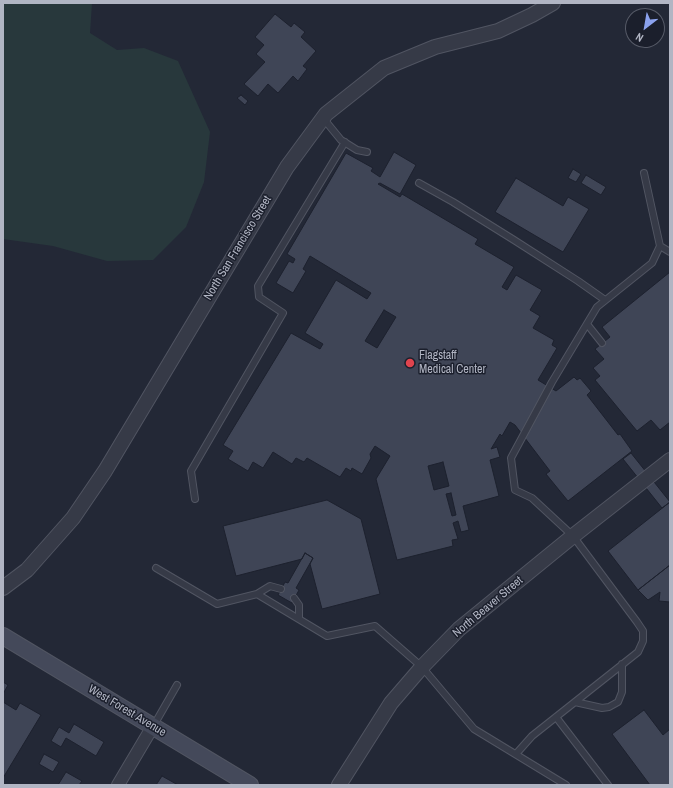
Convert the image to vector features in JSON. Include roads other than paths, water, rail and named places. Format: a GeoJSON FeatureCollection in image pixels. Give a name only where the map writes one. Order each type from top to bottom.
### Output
{"type":"FeatureCollection","features":[{"type":"Feature","properties":{"kind":"main road","name":"West Forest Avenue"},"geometry":{"type":"LineString","coordinates":[[3,636],[250,785]]}},
{"type":"Feature","properties":{"kind":"street","name":"North San Francisco Street"},"geometry":{"type":"LineString","coordinates":[[3,588],[27,570],[73,518],[101,476],[287,167],[326,114],[384,68],[435,47],[498,31],[553,3]]}},
{"type":"Feature","properties":{"kind":"street","name":"North Beaver Street"},"geometry":{"type":"LineString","coordinates":[[339,785],[390,703],[422,666],[459,629],[573,536],[670,460]]}},
{"type":"Feature","properties":{"kind":"street"},"geometry":{"type":"LineString","coordinates":[[118,785],[153,726]]}},
{"type":"Feature","properties":{"kind":"lane"},"geometry":{"type":"LineString","coordinates":[[323,118],[341,140],[357,150],[367,152]]}},
{"type":"Feature","properties":{"kind":"lane"},"geometry":{"type":"LineString","coordinates":[[195,499],[192,471],[283,313],[259,297],[258,286],[345,142]]}},
{"type":"Feature","properties":{"kind":"lane"},"geometry":{"type":"LineString","coordinates":[[516,754],[532,736],[638,652],[643,642],[643,631],[638,622],[573,536],[532,498],[515,490],[511,458],[552,382],[598,307],[652,262],[660,246],[644,174]]}},
{"type":"Feature","properties":{"kind":"lane"},"geometry":{"type":"LineString","coordinates":[[419,183],[453,202],[514,240],[606,300]]}},
{"type":"Feature","properties":{"kind":"lane"},"geometry":{"type":"LineString","coordinates":[[660,246],[670,252]]}},
{"type":"Feature","properties":{"kind":"lane"},"geometry":{"type":"LineString","coordinates":[[587,324],[602,343]]}},
{"type":"Feature","properties":{"kind":"lane"},"geometry":{"type":"LineString","coordinates":[[156,568],[217,604],[257,594],[270,586],[281,590]]}},
{"type":"Feature","properties":{"kind":"lane"},"geometry":{"type":"LineString","coordinates":[[257,594],[327,636],[375,626],[422,666],[474,729],[566,785]]}},
{"type":"Feature","properties":{"kind":"lane"},"geometry":{"type":"LineString","coordinates":[[294,598],[299,605],[299,620]]}},
{"type":"Feature","properties":{"kind":"lane"},"geometry":{"type":"LineString","coordinates":[[575,702],[602,708],[609,708],[618,702],[622,692],[622,664]]}},
{"type":"Feature","properties":{"kind":"lane"},"geometry":{"type":"LineString","coordinates":[[153,726],[177,685]]}},
{"type":"Feature","properties":{"kind":"lane"},"geometry":{"type":"LineString","coordinates":[[556,717],[608,785]]}},
{"type":"Feature","properties":{"kind":"place","name":"Flagstaff Medical Center"},"geometry":{"type":"Point","coordinates":[410,363]}}]}
